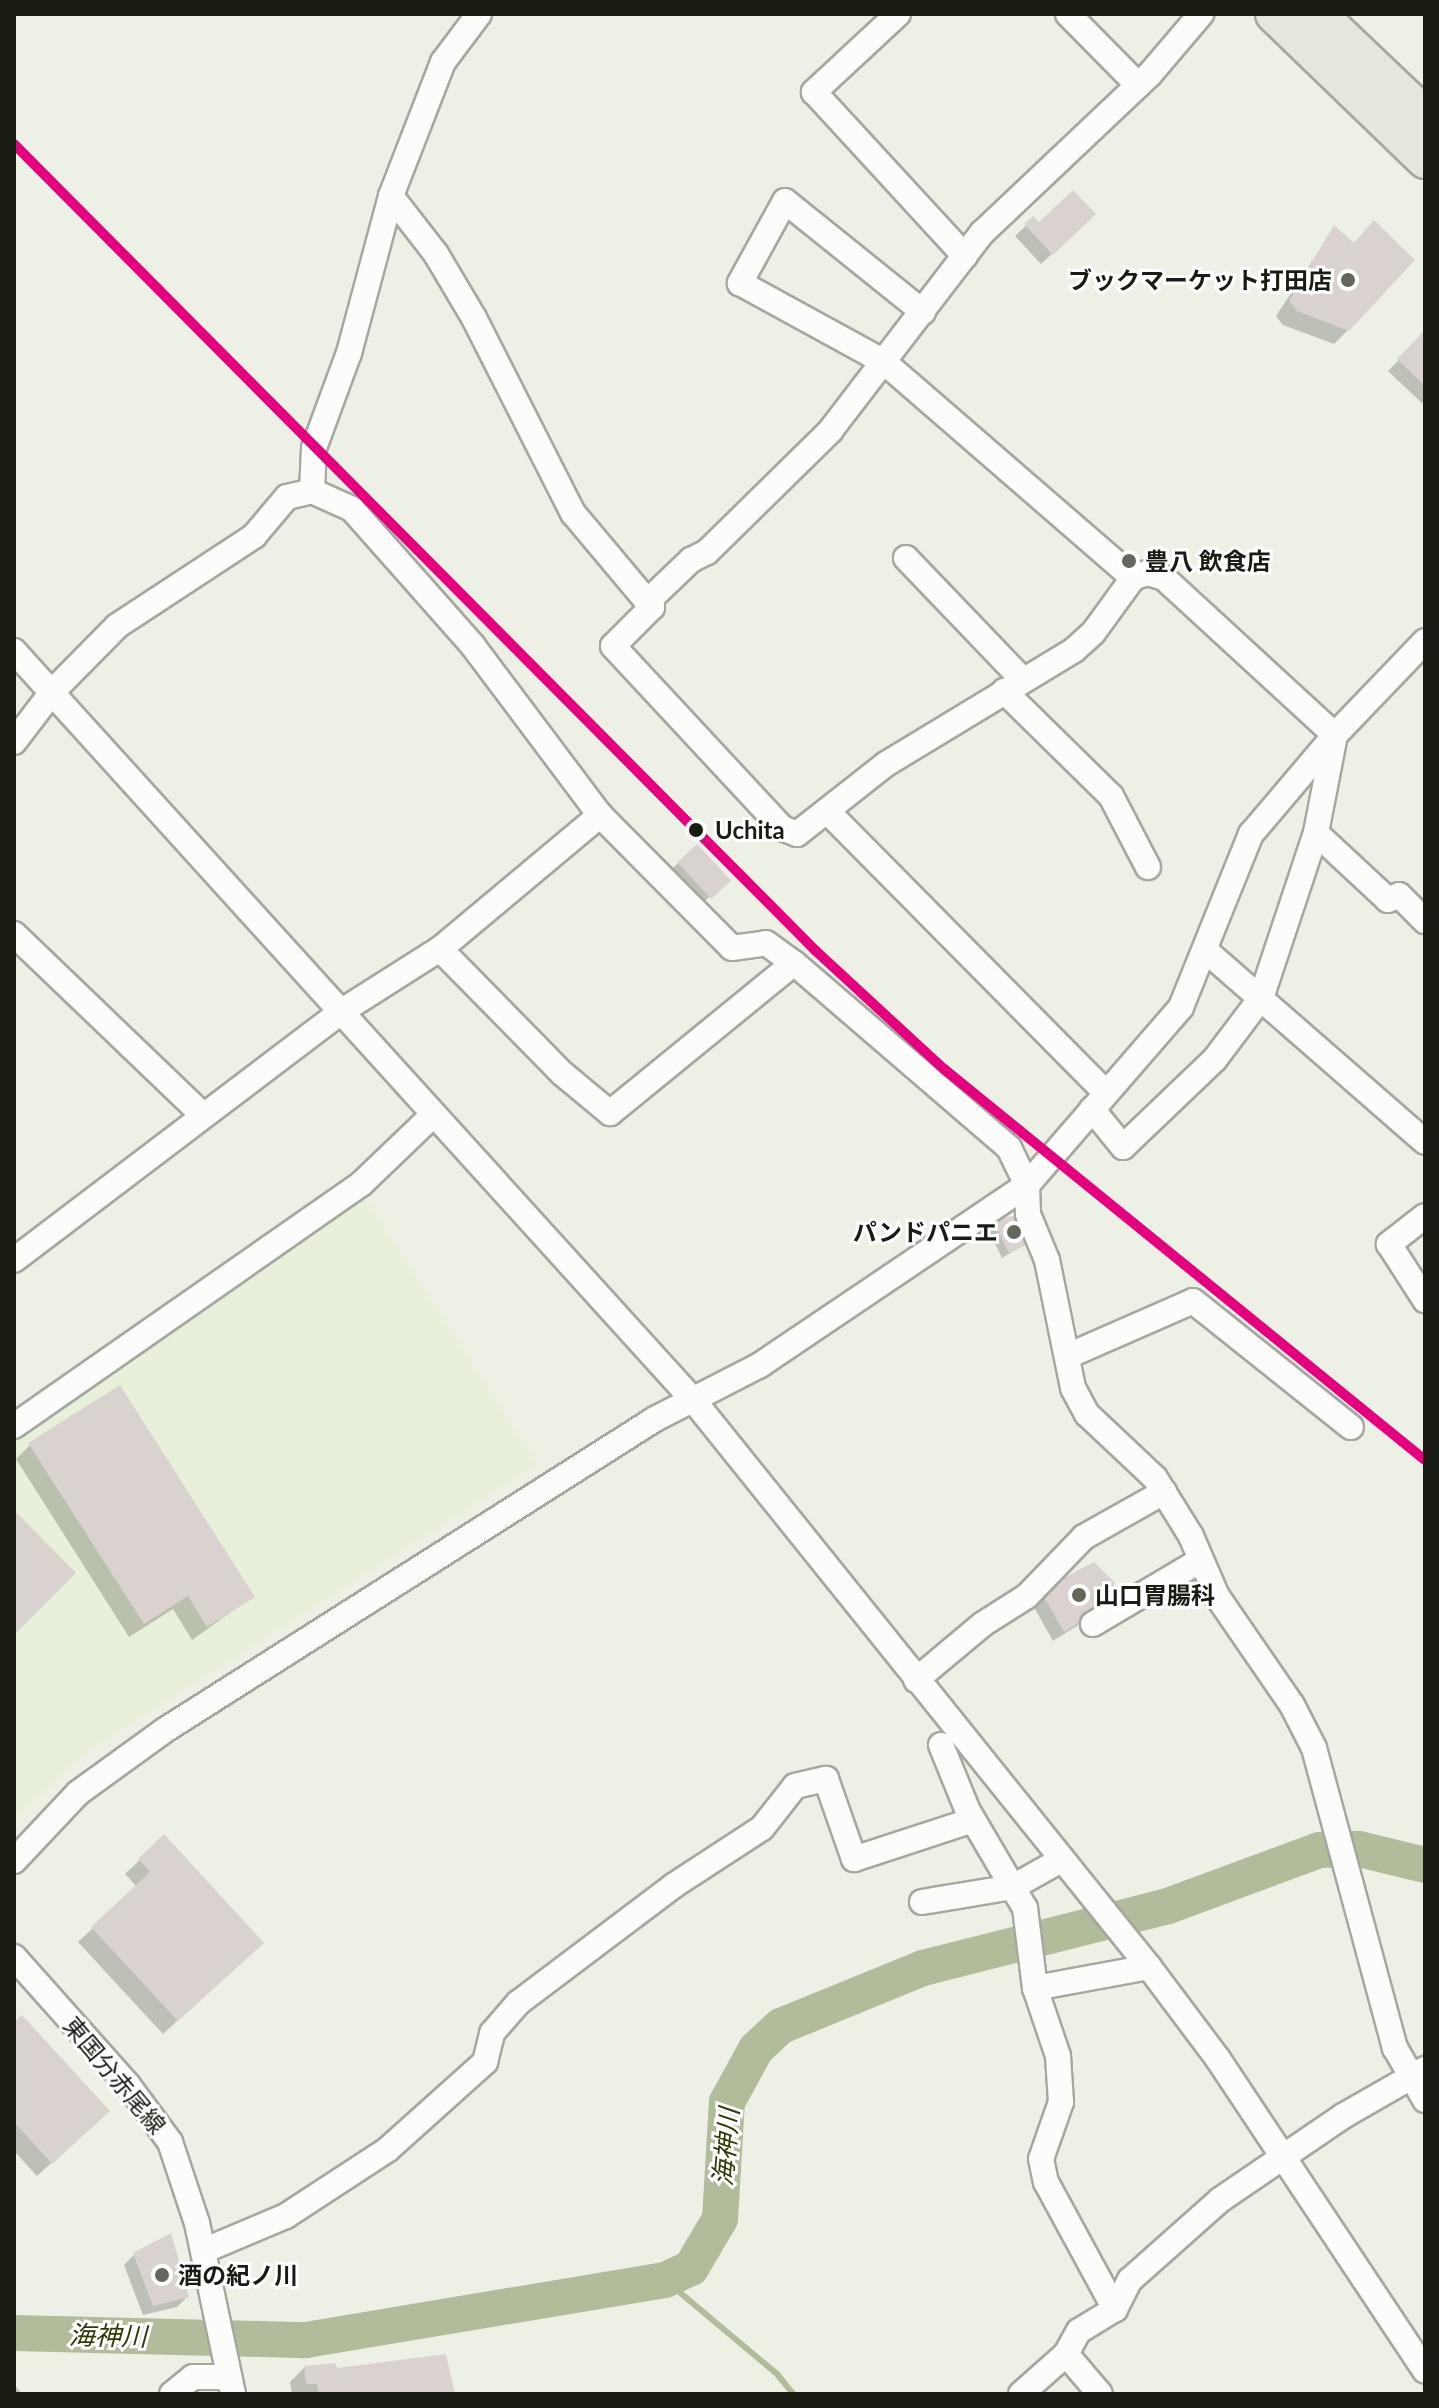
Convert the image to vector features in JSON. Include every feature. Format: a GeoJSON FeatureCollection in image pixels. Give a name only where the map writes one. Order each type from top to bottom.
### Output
{"type":"FeatureCollection","features":[{"type":"Feature","properties":{"kind":"highway"},"geometry":{"type":"LineString","coordinates":[[1274,14],[1425,160]]}},
{"type":"Feature","properties":{"kind":"highway"},"geometry":{"type":"LineString","coordinates":[[1318,14],[1425,116]]}},
{"type":"Feature","properties":{"kind":"street"},"geometry":{"type":"LineString","coordinates":[[312,491],[314,448],[349,353],[391,196],[443,62],[479,14]]}},
{"type":"Feature","properties":{"kind":"street"},"geometry":{"type":"LineString","coordinates":[[898,14],[814,92],[965,256]]}},
{"type":"Feature","properties":{"kind":"street"},"geometry":{"type":"LineString","coordinates":[[1068,14],[1138,85]]}},
{"type":"Feature","properties":{"kind":"street"},"geometry":{"type":"LineString","coordinates":[[647,602],[691,560],[707,552],[830,431],[982,233],[1138,85],[1201,14]]}},
{"type":"Feature","properties":{"kind":"street"},"geometry":{"type":"LineString","coordinates":[[391,196],[436,254],[474,318],[573,513],[652,607],[613,646],[782,828],[797,834],[886,764],[1014,686],[1093,633],[1133,578],[1147,573],[1164,578],[1335,735]]}},
{"type":"Feature","properties":{"kind":"street"},"geometry":{"type":"LineString","coordinates":[[923,312],[785,201],[740,283],[884,362],[1133,578]]}},
{"type":"Feature","properties":{"kind":"street"},"geometry":{"type":"LineString","coordinates":[[14,742],[53,691],[117,626],[254,536],[287,497],[312,491],[352,509],[473,646],[600,815],[732,948],[766,943],[794,963],[1009,1148],[1027,1185],[1028,1214],[1047,1260],[1070,1355],[1073,1388],[1087,1414],[1117,1436],[1164,1492],[1191,1536],[1199,1561],[1292,1705],[1314,1748],[1395,2048],[1417,2073],[1425,2100]]}},
{"type":"Feature","properties":{"kind":"street"},"geometry":{"type":"LineString","coordinates":[[906,558],[1111,796],[1148,867]]}},
{"type":"Feature","properties":{"kind":"street"},"geometry":{"type":"LineString","coordinates":[[14,1861],[78,1793],[165,1730],[655,1419],[760,1365],[1027,1185],[1181,1007],[1251,834],[1335,735],[1425,641]]}},
{"type":"Feature","properties":{"kind":"street"},"geometry":{"type":"LineString","coordinates":[[14,651],[694,1401],[1143,1960],[1284,2155],[1425,2370]]}},
{"type":"Feature","properties":{"kind":"street"},"geometry":{"type":"LineString","coordinates":[[828,812],[1099,1101],[1123,1147],[1215,1059],[1261,998],[1316,833],[1335,735]]}},
{"type":"Feature","properties":{"kind":"street"},"geometry":{"type":"LineString","coordinates":[[14,1260],[339,1013],[440,949],[600,815]]}},
{"type":"Feature","properties":{"kind":"street"},"geometry":{"type":"LineString","coordinates":[[1316,833],[1388,900],[1399,895],[1425,921]]}},
{"type":"Feature","properties":{"kind":"street"},"geometry":{"type":"LineString","coordinates":[[14,934],[203,1115]]}},
{"type":"Feature","properties":{"kind":"street"},"geometry":{"type":"LineString","coordinates":[[440,949],[552,1063],[610,1113],[794,963]]}},
{"type":"Feature","properties":{"kind":"street"},"geometry":{"type":"LineString","coordinates":[[1205,950],[1425,1142]]}},
{"type":"Feature","properties":{"kind":"street"},"geometry":{"type":"LineString","coordinates":[[14,1426],[361,1184],[433,1115]]}},
{"type":"Feature","properties":{"kind":"street"},"geometry":{"type":"LineString","coordinates":[[1425,1216],[1389,1244],[1425,1300]]}},
{"type":"Feature","properties":{"kind":"street"},"geometry":{"type":"LineString","coordinates":[[1070,1355],[1193,1301],[1351,1427]]}},
{"type":"Feature","properties":{"kind":"street"},"geometry":{"type":"LineString","coordinates":[[916,1680],[983,1624],[1027,1596],[1084,1537],[1164,1492]]}},
{"type":"Feature","properties":{"kind":"street"},"geometry":{"type":"LineString","coordinates":[[1093,1624],[1199,1561]]}},
{"type":"Feature","properties":{"kind":"street"},"geometry":{"type":"LineString","coordinates":[[941,1745],[973,1820],[1025,1908],[1035,1988],[1058,2056],[1061,2102],[1041,2159],[1046,2182],[1115,2309]]}},
{"type":"Feature","properties":{"kind":"street"},"geometry":{"type":"LineString","coordinates":[[203,2251],[286,2216],[387,2150],[485,2062],[492,2033],[518,2003],[660,1895],[762,1828],[795,1786],[826,1779],[854,1859],[973,1820]]}},
{"type":"Feature","properties":{"kind":"street"},"geometry":{"type":"LineString","coordinates":[[922,1902],[1013,1887],[1061,1860]]}},
{"type":"Feature","properties":{"kind":"street","name":"東国分赤尾線"},"geometry":{"type":"LineString","coordinates":[[14,1957],[128,2085],[170,2142],[203,2251],[230,2386]]}},
{"type":"Feature","properties":{"kind":"street"},"geometry":{"type":"LineString","coordinates":[[1035,1988],[1143,1960]]}},
{"type":"Feature","properties":{"kind":"street"},"geometry":{"type":"LineString","coordinates":[[1021,2394],[1066,2354],[1079,2331],[1115,2309],[1130,2280],[1220,2200],[1284,2155],[1417,2073]]}},
{"type":"Feature","properties":{"kind":"street"},"geometry":{"type":"LineString","coordinates":[[1066,2354],[1100,2394]]}},
{"type":"Feature","properties":{"kind":"street"},"geometry":{"type":"LineString","coordinates":[[172,2394],[193,2377],[230,2386]]}},
{"type":"Feature","properties":{"kind":"shaded area"},"geometry":{"type":"Polygon","coordinates":[[[361,1192],[537,1464],[82,1755],[14,1821],[14,1436],[361,1192]]]}},
{"type":"Feature","properties":{"kind":"building"},"geometry":{"type":"Polygon","coordinates":[[[1073,190],[1096,214],[1053,255],[1024,224],[1033,216],[1039,222],[1073,190]]]}},
{"type":"Feature","properties":{"kind":"building","name":"ブックマーケット打田店"},"geometry":{"type":"Polygon","coordinates":[[[1374,220],[1415,260],[1349,331],[1297,311],[1289,301],[1334,225],[1354,243],[1374,220]]]}},
{"type":"Feature","properties":{"kind":"building"},"geometry":{"type":"Polygon","coordinates":[[[1425,330],[1425,386],[1397,359],[1425,330]]]}},
{"type":"Feature","properties":{"kind":"building"},"geometry":{"type":"Polygon","coordinates":[[[697,844],[731,881],[711,899],[677,862],[697,844]]]}},
{"type":"Feature","properties":{"kind":"building","name":"パンドパニエ"},"geometry":{"type":"Polygon","coordinates":[[[1024,1213],[1031,1243],[1009,1253],[993,1221],[1024,1213]]]}},
{"type":"Feature","properties":{"kind":"building"},"geometry":{"type":"Polygon","coordinates":[[[120,1385],[255,1597],[207,1627],[188,1596],[144,1624],[28,1443],[120,1385]]]}},
{"type":"Feature","properties":{"kind":"building"},"geometry":{"type":"Polygon","coordinates":[[[14,1510],[76,1573],[14,1635],[14,1510]]]}},
{"type":"Feature","properties":{"kind":"building","name":"山口胃腸科"},"geometry":{"type":"Polygon","coordinates":[[[1094,1562],[1114,1582],[1115,1600],[1064,1632],[1040,1590],[1094,1562]]]}},
{"type":"Feature","properties":{"kind":"building"},"geometry":{"type":"Polygon","coordinates":[[[164,1834],[264,1943],[178,2021],[91,1927],[150,1872],[138,1859],[164,1834]]]}},
{"type":"Feature","properties":{"kind":"building"},"geometry":{"type":"Polygon","coordinates":[[[22,2015],[110,2111],[52,2164],[14,2122],[14,2022],[22,2015]]]}},
{"type":"Feature","properties":{"kind":"building","name":"酒の紀ノ川"},"geometry":{"type":"Polygon","coordinates":[[[171,2233],[189,2297],[153,2306],[133,2253],[171,2233]]]}},
{"type":"Feature","properties":{"kind":"building"},"geometry":{"type":"Polygon","coordinates":[[[446,2354],[455,2394],[319,2394],[317,2384],[306,2384],[304,2366],[335,2363],[337,2368],[446,2354]]]}},
{"type":"Feature","properties":{"kind":"waterway","name":"海神川"},"geometry":{"type":"LineString","coordinates":[[14,2333],[306,2340],[665,2280],[691,2268],[720,2219],[727,2102],[756,2049],[781,2026],[923,1968],[1168,1906],[1319,1850],[1359,1849],[1425,1865]]}},
{"type":"Feature","properties":{"kind":"waterway"},"geometry":{"type":"LineString","coordinates":[[665,2280],[777,2374],[793,2394]]}},
{"type":"Feature","properties":{"kind":"transit line"},"geometry":{"type":"LineString","coordinates":[[14,144],[816,951],[944,1069],[1425,1460]]}},
{"type":"Feature","properties":{"kind":"place","name":"ブックマーケット打田店"},"geometry":{"type":"Point","coordinates":[1348,280]}},
{"type":"Feature","properties":{"kind":"place","name":"豊八 飲食店"},"geometry":{"type":"Point","coordinates":[1129,561]}},
{"type":"Feature","properties":{"kind":"place","name":"Uchita"},"geometry":{"type":"Point","coordinates":[696,830]}},
{"type":"Feature","properties":{"kind":"place","name":"パンドパニエ"},"geometry":{"type":"Point","coordinates":[1014,1232]}},
{"type":"Feature","properties":{"kind":"place","name":"山口胃腸科"},"geometry":{"type":"Point","coordinates":[1079,1595]}},
{"type":"Feature","properties":{"kind":"place","name":"酒の紀ノ川"},"geometry":{"type":"Point","coordinates":[162,2275]}}]}
